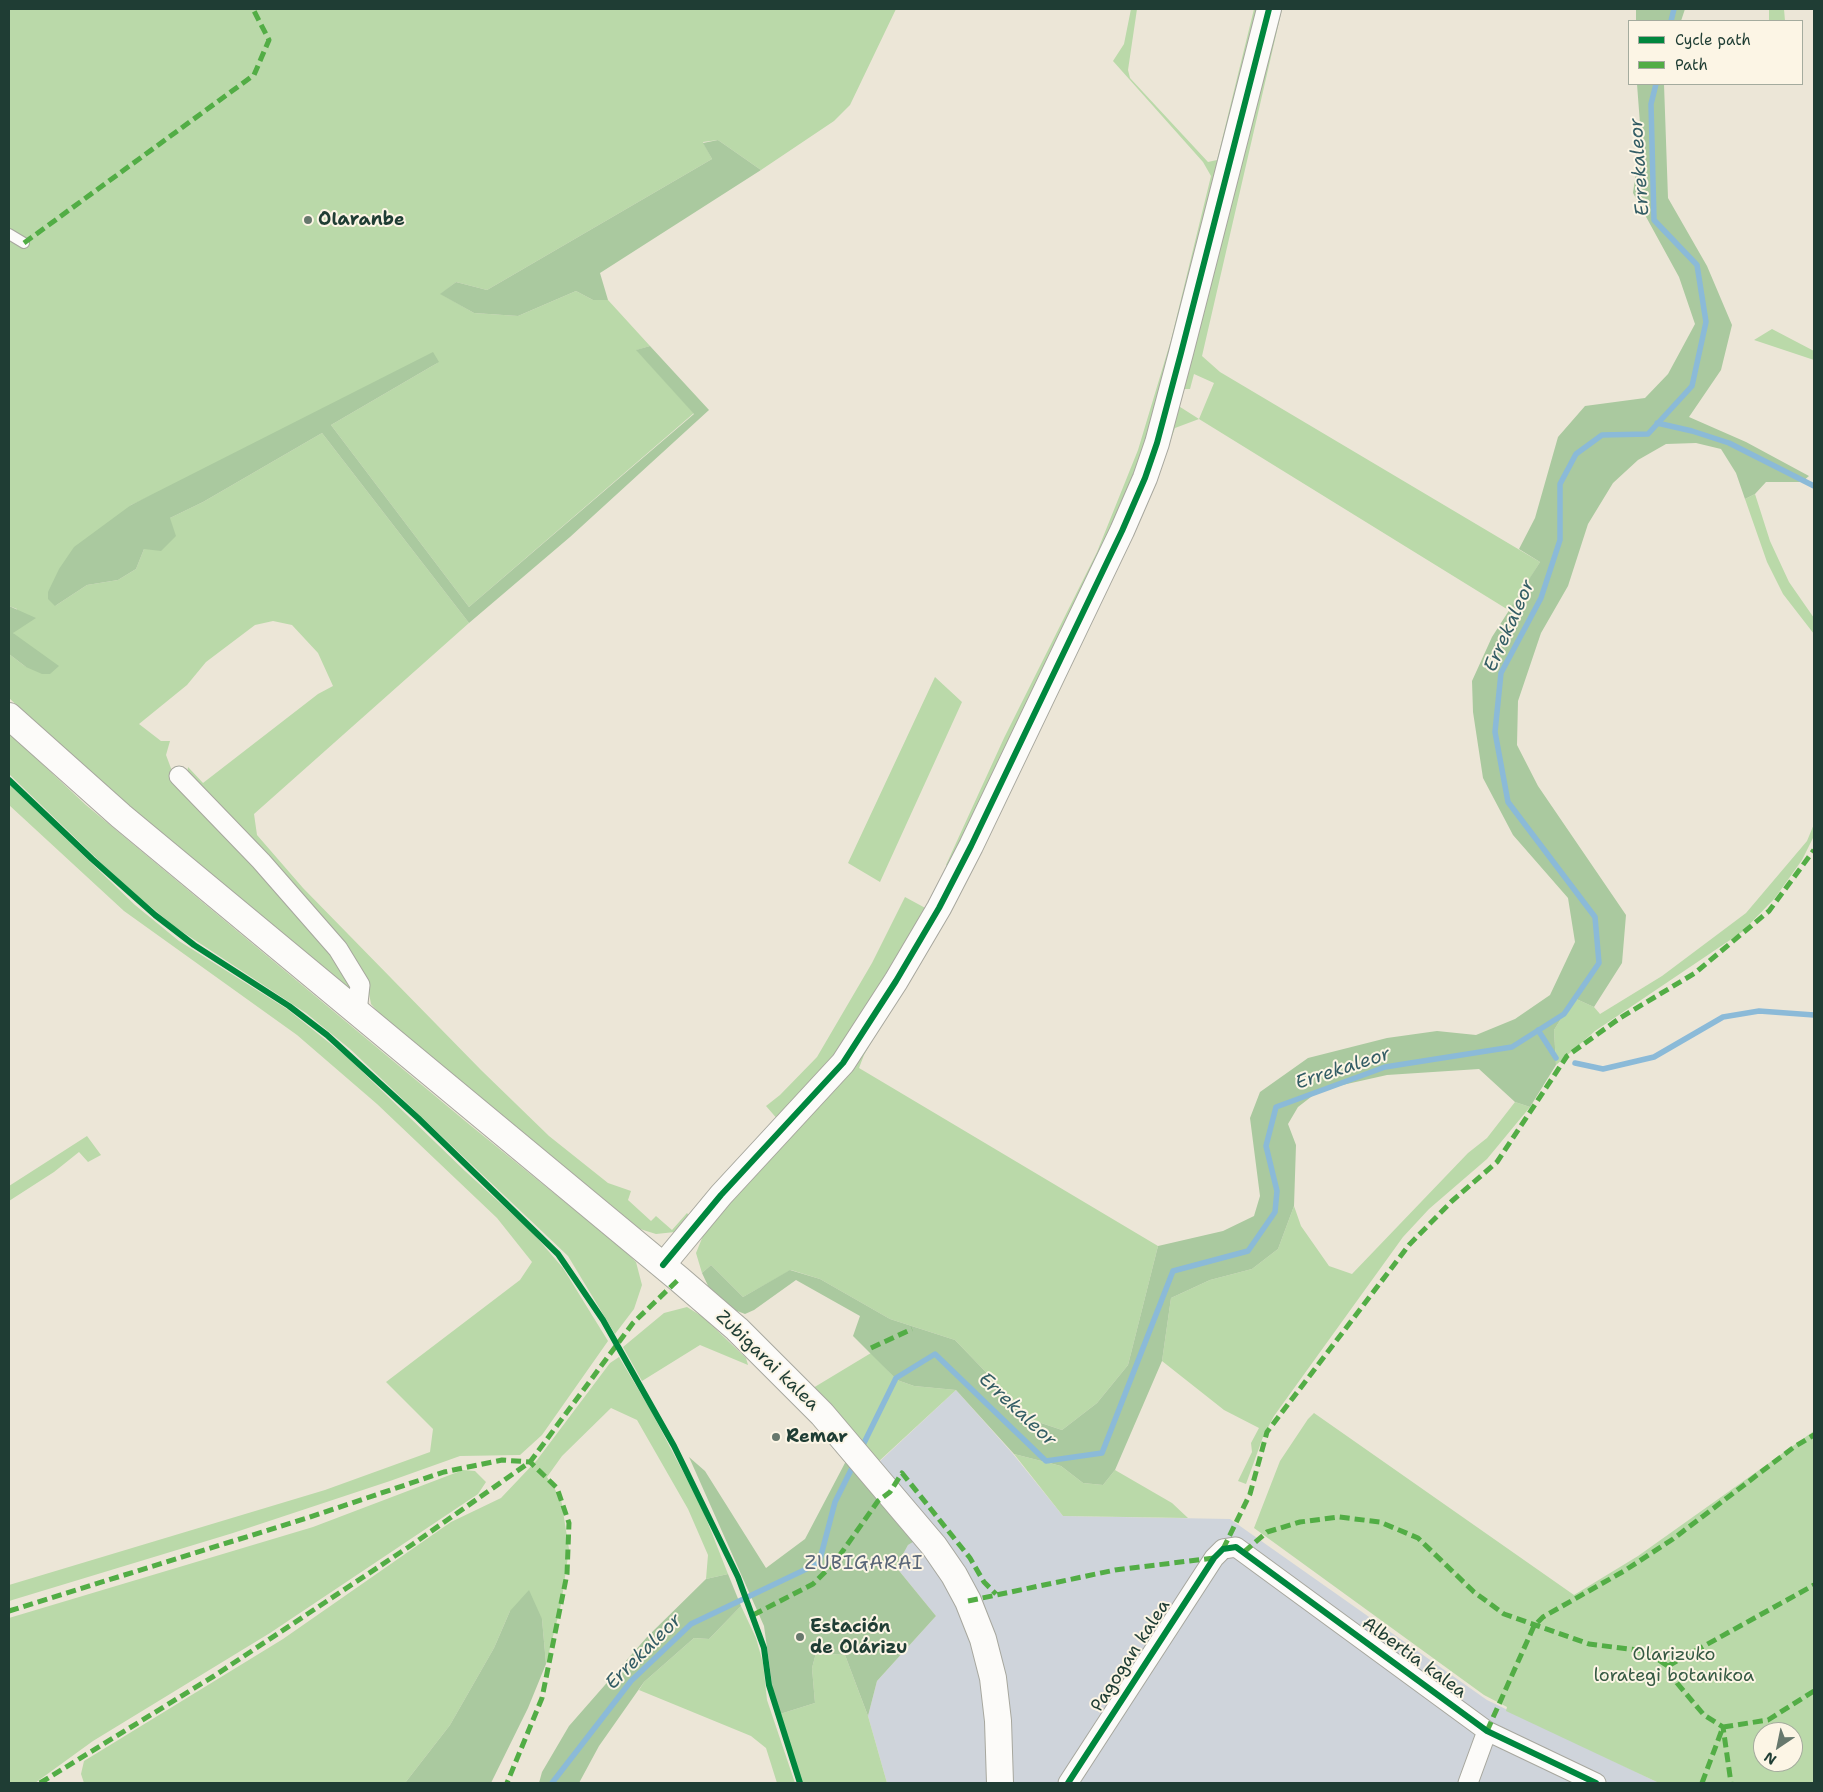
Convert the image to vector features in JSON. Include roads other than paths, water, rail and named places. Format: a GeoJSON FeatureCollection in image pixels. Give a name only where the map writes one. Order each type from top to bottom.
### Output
{"type":"FeatureCollection","features":[{"type":"Feature","properties":{"kind":"main road","name":"Zubigarai kalea"},"geometry":{"type":"LineString","coordinates":[[9,716],[121,816],[737,1329],[822,1414],[890,1492],[954,1574],[968,1601],[983,1639],[993,1678],[998,1721],[1000,1783]]}},
{"type":"Feature","properties":{"kind":"street"},"geometry":{"type":"LineString","coordinates":[[663,1266],[721,1195],[843,1063],[896,981],[939,908],[971,846],[1122,531],[1158,443],[1269,9]]}},
{"type":"Feature","properties":{"kind":"street"},"geometry":{"type":"LineString","coordinates":[[180,776],[261,861],[338,950],[360,985],[356,1012]]}},
{"type":"Feature","properties":{"kind":"street","name":"Albertia kalea"},"geometry":{"type":"LineString","coordinates":[[1224,1549],[1236,1548],[1244,1552],[1487,1731],[1596,1783]]}},
{"type":"Feature","properties":{"kind":"street","name":"Pagogan kalea"},"geometry":{"type":"LineString","coordinates":[[1068,1783],[1204,1574],[1224,1549]]}},
{"type":"Feature","properties":{"kind":"street"},"geometry":{"type":"LineString","coordinates":[[1468,1783],[1487,1731]]}},
{"type":"Feature","properties":{"kind":"lane"},"geometry":{"type":"LineString","coordinates":[[9,234],[24,244]]}},
{"type":"Feature","properties":{"kind":"waterway","name":"Errekaleor"},"geometry":{"type":"LineString","coordinates":[[1671,20],[1674,9]]}},
{"type":"Feature","properties":{"kind":"waterway","name":"Errekaleor"},"geometry":{"type":"LineString","coordinates":[[861,1449],[896,1378],[935,1354],[1046,1461],[1102,1453],[1173,1271],[1248,1251],[1275,1212],[1277,1191],[1266,1146],[1276,1107],[1385,1067],[1512,1047],[1564,1014],[1599,963],[1595,917],[1508,802],[1495,732],[1501,673],[1541,598],[1560,540],[1560,484],[1576,454],[1602,435],[1648,434],[1692,386],[1706,322],[1697,265],[1654,220],[1651,104],[1656,85]]}},
{"type":"Feature","properties":{"kind":"waterway"},"geometry":{"type":"LineString","coordinates":[[1657,423],[1692,431],[1729,443],[1814,486]]}},
{"type":"Feature","properties":{"kind":"waterway"},"geometry":{"type":"LineString","coordinates":[[1575,1063],[1603,1069],[1654,1057],[1723,1017],[1759,1011],[1814,1015]]}},
{"type":"Feature","properties":{"kind":"waterway"},"geometry":{"type":"LineString","coordinates":[[1538,1030],[1556,1058]]}},
{"type":"Feature","properties":{"kind":"waterway","name":"Errekaleor"},"geometry":{"type":"LineString","coordinates":[[552,1783],[631,1681],[691,1624],[819,1563],[835,1502],[855,1462]]}},
{"type":"Feature","properties":{"kind":"place","name":"Olaranbe"},"geometry":{"type":"Point","coordinates":[308,220]}},
{"type":"Feature","properties":{"kind":"place","name":"Remar"},"geometry":{"type":"Point","coordinates":[776,1437]}},
{"type":"Feature","properties":{"kind":"place","name":"Estación de Olárizu"},"geometry":{"type":"Point","coordinates":[800,1637]}},
{"type":"Feature","properties":{"kind":"district","name":"ZUBIGARAI"},"geometry":{"type":"Point","coordinates":[864,1564]}},
{"type":"Feature","properties":{"kind":"park label","name":"Olarizuko lorategi botanikoa"},"geometry":{"type":"Point","coordinates":[1674,1665]}}]}
